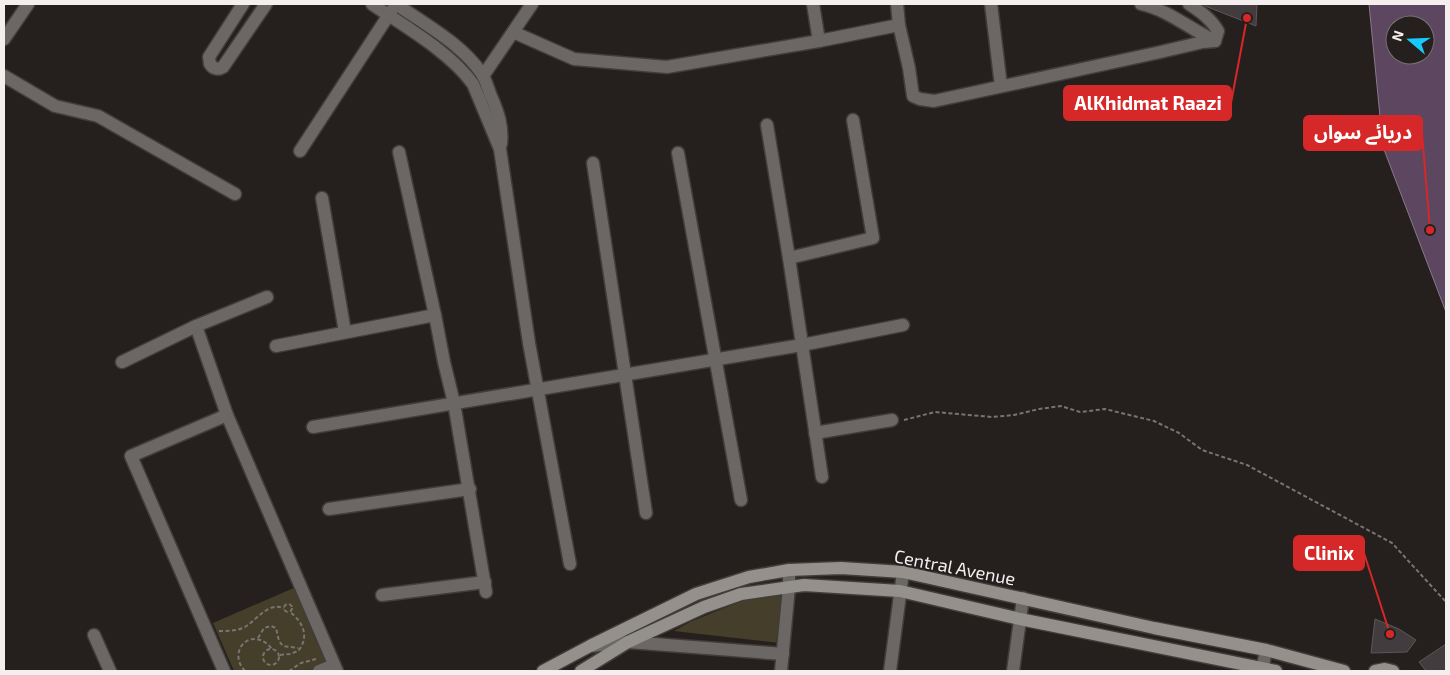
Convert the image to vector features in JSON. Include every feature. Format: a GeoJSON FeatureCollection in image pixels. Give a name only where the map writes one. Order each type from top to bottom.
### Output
{"type":"FeatureCollection","features":[{"type":"Feature","properties":{"kind":"street"},"geometry":{"type":"LineString","coordinates":[[4,39],[28,4]]}},
{"type":"Feature","properties":{"kind":"street"},"geometry":{"type":"LineString","coordinates":[[243,4],[209,57],[210,64],[214,68],[223,67],[266,4]]}},
{"type":"Feature","properties":{"kind":"street"},"geometry":{"type":"LineString","coordinates":[[372,4],[431,44],[467,75],[475,89],[500,149],[538,389],[570,564]]}},
{"type":"Feature","properties":{"kind":"street"},"geometry":{"type":"LineString","coordinates":[[300,151],[396,4],[452,42],[467,55],[483,76],[500,117],[502,133],[500,149]]}},
{"type":"Feature","properties":{"kind":"street"},"geometry":{"type":"LineString","coordinates":[[483,76],[532,4]]}},
{"type":"Feature","properties":{"kind":"street"},"geometry":{"type":"LineString","coordinates":[[813,4],[819,41]]}},
{"type":"Feature","properties":{"kind":"street"},"geometry":{"type":"LineString","coordinates":[[897,4],[899,25],[913,96],[934,101],[1203,42],[1215,41]]}},
{"type":"Feature","properties":{"kind":"street"},"geometry":{"type":"LineString","coordinates":[[991,4],[1001,86]]}},
{"type":"Feature","properties":{"kind":"street"},"geometry":{"type":"LineString","coordinates":[[1141,4],[1155,7],[1215,41]]}},
{"type":"Feature","properties":{"kind":"street"},"geometry":{"type":"LineString","coordinates":[[1189,4],[1201,11],[1213,23],[1218,32],[1215,41]]}},
{"type":"Feature","properties":{"kind":"street"},"geometry":{"type":"LineString","coordinates":[[513,32],[574,59],[667,67],[899,25]]}},
{"type":"Feature","properties":{"kind":"street"},"geometry":{"type":"LineString","coordinates":[[4,76],[56,106],[98,116],[235,194]]}},
{"type":"Feature","properties":{"kind":"street"},"geometry":{"type":"LineString","coordinates":[[789,258],[872,238],[852,120]]}},
{"type":"Feature","properties":{"kind":"street"},"geometry":{"type":"LineString","coordinates":[[767,125],[822,477]]}},
{"type":"Feature","properties":{"kind":"street"},"geometry":{"type":"LineString","coordinates":[[382,595],[485,587],[454,403],[444,362],[436,315],[398,152]]}},
{"type":"Feature","properties":{"kind":"street"},"geometry":{"type":"LineString","coordinates":[[678,153],[741,500]]}},
{"type":"Feature","properties":{"kind":"street"},"geometry":{"type":"LineString","coordinates":[[593,163],[646,513]]}},
{"type":"Feature","properties":{"kind":"street"},"geometry":{"type":"LineString","coordinates":[[322,198],[345,332]]}},
{"type":"Feature","properties":{"kind":"street"},"geometry":{"type":"LineString","coordinates":[[122,362],[196,326],[267,297]]}},
{"type":"Feature","properties":{"kind":"street"},"geometry":{"type":"LineString","coordinates":[[276,346],[436,315]]}},
{"type":"Feature","properties":{"kind":"street"},"geometry":{"type":"LineString","coordinates":[[313,427],[802,345],[903,324]]}},
{"type":"Feature","properties":{"kind":"street"},"geometry":{"type":"LineString","coordinates":[[196,326],[227,415],[328,669]]}},
{"type":"Feature","properties":{"kind":"street"},"geometry":{"type":"LineString","coordinates":[[224,671],[131,456],[227,415]]}},
{"type":"Feature","properties":{"kind":"street"},"geometry":{"type":"LineString","coordinates":[[815,433],[892,420]]}},
{"type":"Feature","properties":{"kind":"street"},"geometry":{"type":"LineString","coordinates":[[330,509],[470,489]]}},
{"type":"Feature","properties":{"kind":"street","name":"Central Avenue"},"geometry":{"type":"LineString","coordinates":[[543,671],[696,594],[749,577],[790,570],[841,568],[903,572],[1266,650],[1344,671]]}},
{"type":"Feature","properties":{"kind":"street"},"geometry":{"type":"LineString","coordinates":[[781,671],[790,570]]}},
{"type":"Feature","properties":{"kind":"street"},"geometry":{"type":"LineString","coordinates":[[890,671],[903,572]]}},
{"type":"Feature","properties":{"kind":"street","name":"Central Avenue"},"geometry":{"type":"LineString","coordinates":[[581,671],[628,642],[704,607],[741,594],[804,585],[900,591],[1020,619],[1263,670],[1276,671]]}},
{"type":"Feature","properties":{"kind":"street"},"geometry":{"type":"LineString","coordinates":[[1014,671],[1023,598]]}},
{"type":"Feature","properties":{"kind":"street"},"geometry":{"type":"LineString","coordinates":[[94,635],[110,671]]}},
{"type":"Feature","properties":{"kind":"street"},"geometry":{"type":"LineString","coordinates":[[590,646],[628,642],[783,654]]}},
{"type":"Feature","properties":{"kind":"street"},"geometry":{"type":"LineString","coordinates":[[1263,670],[1266,650]]}},
{"type":"Feature","properties":{"kind":"street"},"geometry":{"type":"LineString","coordinates":[[1375,671],[1385,669],[1393,671]]}},
{"type":"Feature","properties":{"kind":"path"},"geometry":{"type":"LineString","coordinates":[[892,420],[908,420],[935,412],[992,417],[1061,406],[1080,412],[1105,410],[1154,421],[1179,433],[1202,450],[1247,465],[1392,543],[1446,602]]}},
{"type":"Feature","properties":{"kind":"path"},"geometry":{"type":"LineString","coordinates":[[284,608],[286,604],[290,605],[292,608],[290,612]]}},
{"type":"Feature","properties":{"kind":"path"},"geometry":{"type":"LineString","coordinates":[[206,630],[234,631],[250,623],[263,611],[278,606],[284,608],[286,612],[290,612],[300,620],[304,629],[304,638],[301,647],[294,652],[280,655]]}},
{"type":"Feature","properties":{"kind":"path"},"geometry":{"type":"LineString","coordinates":[[257,638],[264,628],[271,626],[276,628],[283,646],[296,649],[301,647]]}},
{"type":"Feature","properties":{"kind":"path"},"geometry":{"type":"LineString","coordinates":[[245,671],[239,662],[240,648],[246,640],[257,638],[265,641],[280,655]]}},
{"type":"Feature","properties":{"kind":"path"},"geometry":{"type":"LineString","coordinates":[[272,648],[264,654],[266,664],[272,665],[277,663],[280,655]]}},
{"type":"Feature","properties":{"kind":"path"},"geometry":{"type":"LineString","coordinates":[[289,671],[301,663],[315,659],[328,669]]}},
{"type":"Feature","properties":{"kind":"shaded area"},"geometry":{"type":"Polygon","coordinates":[[[1369,4],[1446,4],[1446,312],[1383,147],[1369,4]]]}},
{"type":"Feature","properties":{"kind":"shaded area"},"geometry":{"type":"Polygon","coordinates":[[[296,587],[328,663],[309,671],[234,671],[213,623],[296,587]]]}},
{"type":"Feature","properties":{"kind":"shaded area"},"geometry":{"type":"Polygon","coordinates":[[[785,591],[780,643],[674,631],[690,622],[744,600],[785,591]]]}},
{"type":"Feature","properties":{"kind":"building"},"geometry":{"type":"Polygon","coordinates":[[[1203,4],[1257,4],[1256,26],[1205,6],[1203,4]]]}},
{"type":"Feature","properties":{"kind":"building"},"geometry":{"type":"Polygon","coordinates":[[[1375,619],[1399,629],[1416,640],[1407,652],[1371,653],[1375,619]]]}},
{"type":"Feature","properties":{"kind":"building"},"geometry":{"type":"Polygon","coordinates":[[[1446,644],[1446,671],[1426,671],[1419,662],[1446,644]]]}},
{"type":"Feature","properties":{"kind":"place","name":"AlKhidmat Raazi"},"geometry":{"type":"Point","coordinates":[1247,18]}},
{"type":"Feature","properties":{"kind":"place","name":"دریائے سواں"},"geometry":{"type":"Point","coordinates":[1430,230]}},
{"type":"Feature","properties":{"kind":"place","name":"Clinix"},"geometry":{"type":"Point","coordinates":[1390,634]}}]}
